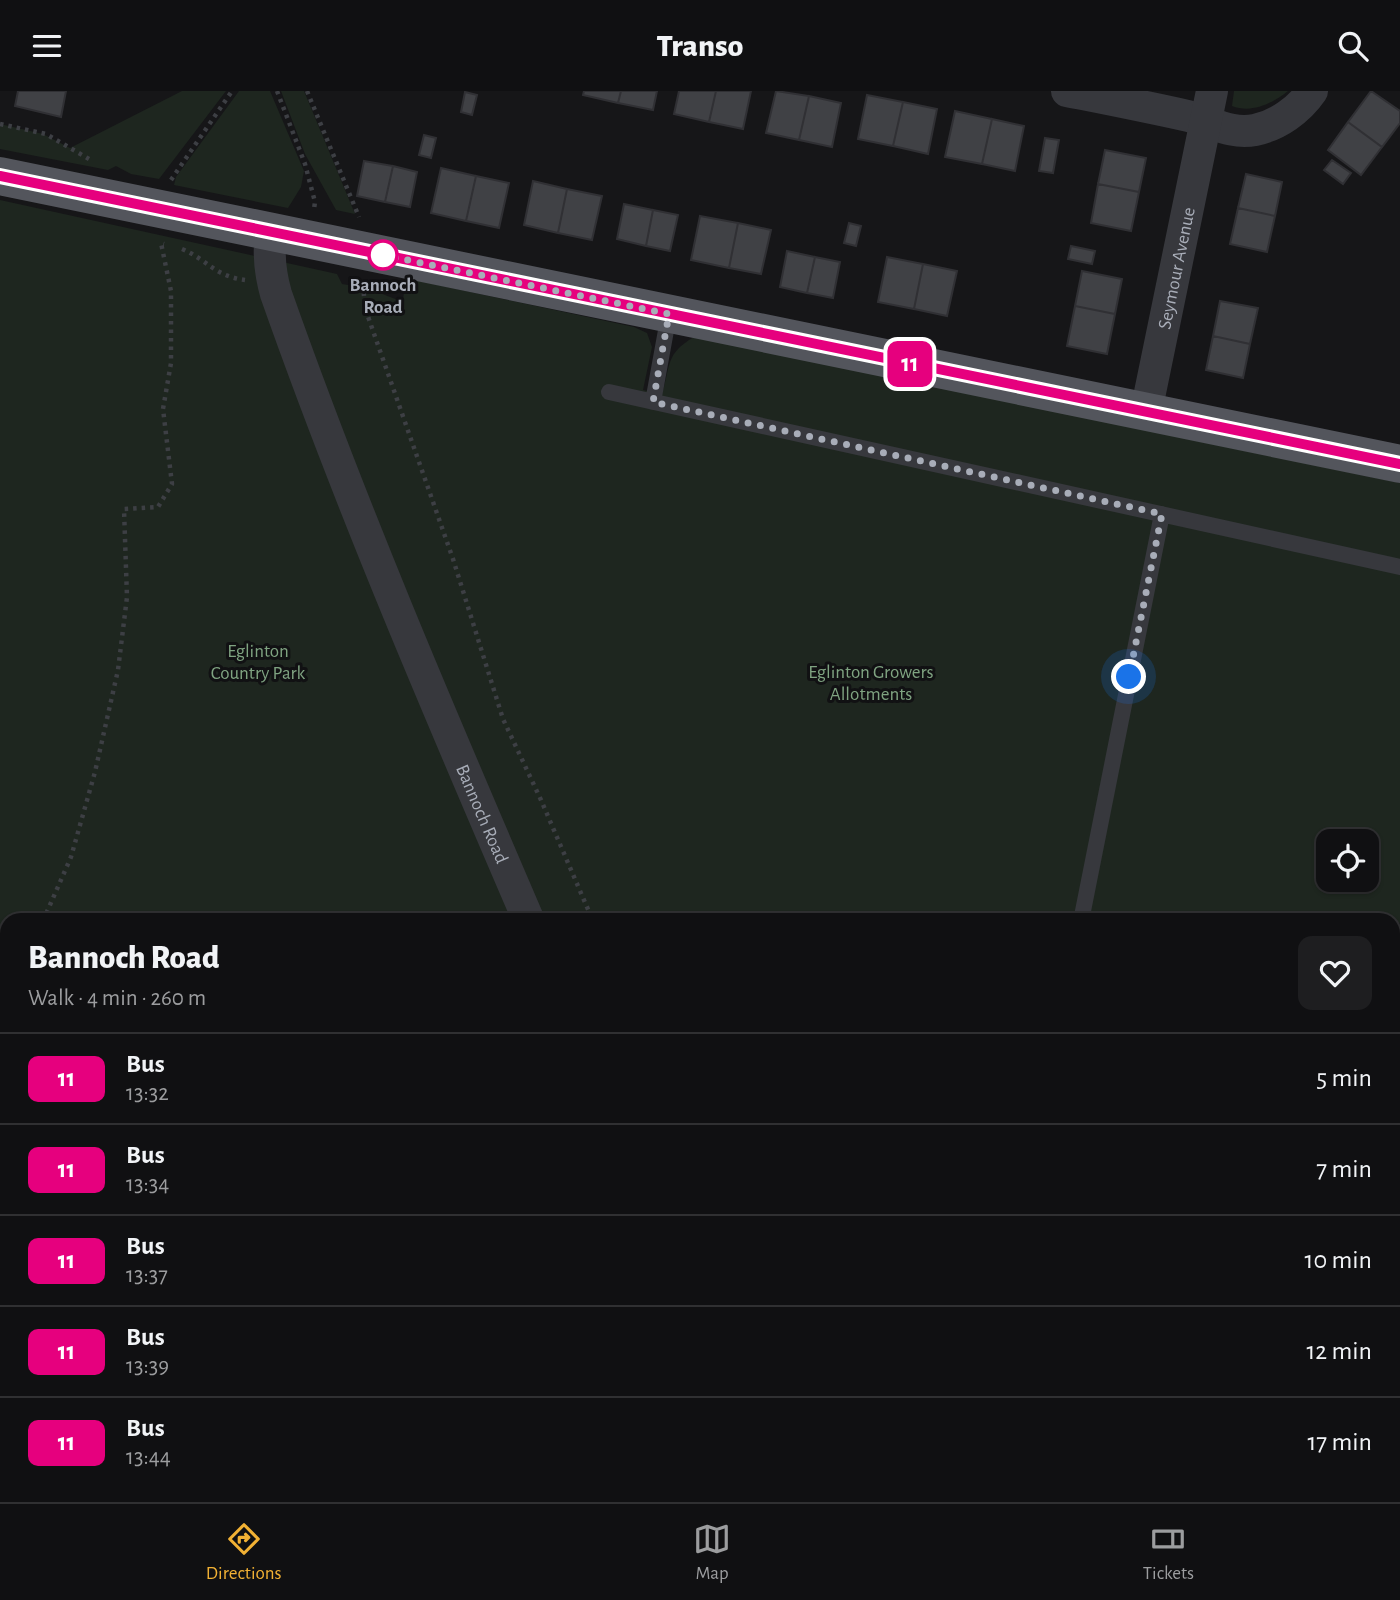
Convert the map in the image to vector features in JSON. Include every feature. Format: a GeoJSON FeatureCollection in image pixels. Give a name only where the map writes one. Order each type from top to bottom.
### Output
{"type":"FeatureCollection","features":[{"type":"Feature","properties":{"kind":"main road"},"geometry":{"type":"LineString","coordinates":[[0,176],[1400,464]]}},
{"type":"Feature","properties":{"kind":"street"},"geometry":{"type":"LineString","coordinates":[[1067,91],[1192,117],[1222,129],[1255,130],[1276,122],[1295,110],[1312,91]]}},
{"type":"Feature","properties":{"kind":"street","name":"Seymour Avenue"},"geometry":{"type":"LineString","coordinates":[[1146,412],[1212,91]]}},
{"type":"Feature","properties":{"kind":"street","name":"Bannoch Road"},"geometry":{"type":"LineString","coordinates":[[271,233],[270,274],[344,479],[526,913]]}},
{"type":"Feature","properties":{"kind":"lane"},"geometry":{"type":"LineString","coordinates":[[653,402],[669,314]]}},
{"type":"Feature","properties":{"kind":"lane"},"geometry":{"type":"LineString","coordinates":[[609,392],[1400,567]]}},
{"type":"Feature","properties":{"kind":"lane"},"geometry":{"type":"LineString","coordinates":[[1083,913],[1162,514]]}},
{"type":"Feature","properties":{"kind":"path"},"geometry":{"type":"LineString","coordinates":[[277,91],[305,164],[315,202],[312,241]]}},
{"type":"Feature","properties":{"kind":"path"},"geometry":{"type":"LineString","coordinates":[[307,91],[360,219],[366,251],[363,280],[365,308],[453,559],[503,719],[590,913]]}},
{"type":"Feature","properties":{"kind":"path"},"geometry":{"type":"LineString","coordinates":[[46,913],[71,857],[95,772],[118,670],[127,597],[124,509],[158,507],[172,484],[163,409],[172,363],[171,291],[161,243]]}},
{"type":"Feature","properties":{"kind":"green space"},"geometry":{"type":"Polygon","coordinates":[[[182,91],[226,91],[159,179],[131,174],[116,166],[108,170],[0,149],[0,124],[43,134],[70,148],[182,91]]]}},
{"type":"Feature","properties":{"kind":"green space"},"geometry":{"type":"Polygon","coordinates":[[[239,91],[270,91],[304,171],[301,187],[288,208],[174,185],[176,177],[239,91]]]}},
{"type":"Feature","properties":{"kind":"green space"},"geometry":{"type":"Polygon","coordinates":[[[281,91],[304,91],[355,214],[336,210],[305,154],[281,91]]]}},
{"type":"Feature","properties":{"kind":"green space"},"geometry":{"type":"Polygon","coordinates":[[[1234,91],[1288,91],[1276,100],[1247,109],[1232,106],[1234,91]]]}},
{"type":"Feature","properties":{"kind":"green space"},"geometry":{"type":"Polygon","coordinates":[[[0,200],[337,274],[342,284],[367,288],[403,302],[405,278],[634,327],[647,333],[652,347],[643,390],[662,394],[670,361],[678,349],[694,337],[1400,483],[1400,913],[0,913],[0,200]]]}},
{"type":"Feature","properties":{"kind":"building"},"geometry":{"type":"Polygon","coordinates":[[[18,91],[66,91],[61,117],[15,106],[18,91]]]}},
{"type":"Feature","properties":{"kind":"building"},"geometry":{"type":"Polygon","coordinates":[[[584,91],[621,91],[618,103],[583,95],[584,91]]]}},
{"type":"Feature","properties":{"kind":"building"},"geometry":{"type":"Polygon","coordinates":[[[621,91],[657,91],[653,110],[618,103],[621,91]]]}},
{"type":"Feature","properties":{"kind":"building"},"geometry":{"type":"Polygon","coordinates":[[[679,91],[716,91],[709,122],[674,114],[679,91]]]}},
{"type":"Feature","properties":{"kind":"building"},"geometry":{"type":"Polygon","coordinates":[[[716,91],[751,91],[743,129],[709,122],[716,91]]]}},
{"type":"Feature","properties":{"kind":"building"},"geometry":{"type":"Polygon","coordinates":[[[776,91],[809,96],[799,140],[766,133],[776,91]]]}},
{"type":"Feature","properties":{"kind":"building"},"geometry":{"type":"Polygon","coordinates":[[[1371,91],[1400,111],[1400,123],[1382,147],[1348,122],[1371,91]]]}},
{"type":"Feature","properties":{"kind":"building"},"geometry":{"type":"Polygon","coordinates":[[[465,92],[477,95],[472,115],[461,112],[465,92]]]}},
{"type":"Feature","properties":{"kind":"building"},"geometry":{"type":"Polygon","coordinates":[[[867,95],[903,102],[893,146],[858,139],[867,95]]]}},
{"type":"Feature","properties":{"kind":"building"},"geometry":{"type":"Polygon","coordinates":[[[809,96],[841,103],[832,147],[799,140],[809,96]]]}},
{"type":"Feature","properties":{"kind":"building"},"geometry":{"type":"Polygon","coordinates":[[[903,102],[937,109],[928,154],[893,146],[903,102]]]}},
{"type":"Feature","properties":{"kind":"building"},"geometry":{"type":"Polygon","coordinates":[[[955,111],[992,119],[982,164],[945,157],[955,111]]]}},
{"type":"Feature","properties":{"kind":"building"},"geometry":{"type":"Polygon","coordinates":[[[992,119],[1024,126],[1015,171],[982,164],[992,119]]]}},
{"type":"Feature","properties":{"kind":"building"},"geometry":{"type":"Polygon","coordinates":[[[1348,122],[1382,147],[1361,175],[1328,150],[1348,122]]]}},
{"type":"Feature","properties":{"kind":"building"},"geometry":{"type":"Polygon","coordinates":[[[424,135],[436,138],[431,158],[419,155],[424,135]]]}},
{"type":"Feature","properties":{"kind":"building"},"geometry":{"type":"Polygon","coordinates":[[[1045,138],[1059,140],[1053,173],[1039,171],[1045,138]]]}},
{"type":"Feature","properties":{"kind":"building"},"geometry":{"type":"Polygon","coordinates":[[[1105,150],[1146,158],[1139,192],[1098,184],[1105,150]]]}},
{"type":"Feature","properties":{"kind":"building"},"geometry":{"type":"Polygon","coordinates":[[[1332,160],[1351,173],[1343,184],[1324,170],[1332,160]]]}},
{"type":"Feature","properties":{"kind":"building"},"geometry":{"type":"Polygon","coordinates":[[[364,161],[393,166],[385,202],[357,196],[364,161]]]}},
{"type":"Feature","properties":{"kind":"building"},"geometry":{"type":"Polygon","coordinates":[[[393,166],[417,172],[410,207],[385,202],[393,166]]]}},
{"type":"Feature","properties":{"kind":"building"},"geometry":{"type":"Polygon","coordinates":[[[441,168],[476,176],[466,221],[431,213],[441,168]]]}},
{"type":"Feature","properties":{"kind":"building"},"geometry":{"type":"Polygon","coordinates":[[[1246,174],[1282,182],[1275,216],[1238,208],[1246,174]]]}},
{"type":"Feature","properties":{"kind":"building"},"geometry":{"type":"Polygon","coordinates":[[[476,176],[509,183],[499,228],[466,221],[476,176]]]}},
{"type":"Feature","properties":{"kind":"building"},"geometry":{"type":"Polygon","coordinates":[[[533,181],[567,189],[558,233],[524,225],[533,181]]]}},
{"type":"Feature","properties":{"kind":"building"},"geometry":{"type":"Polygon","coordinates":[[[1098,184],[1139,192],[1131,231],[1091,223],[1098,184]]]}},
{"type":"Feature","properties":{"kind":"building"},"geometry":{"type":"Polygon","coordinates":[[[567,189],[602,196],[592,240],[558,233],[567,189]]]}},
{"type":"Feature","properties":{"kind":"building"},"geometry":{"type":"Polygon","coordinates":[[[624,204],[653,210],[646,246],[617,239],[624,204]]]}},
{"type":"Feature","properties":{"kind":"building"},"geometry":{"type":"Polygon","coordinates":[[[1238,208],[1275,216],[1267,252],[1230,244],[1238,208]]]}},
{"type":"Feature","properties":{"kind":"building"},"geometry":{"type":"Polygon","coordinates":[[[653,210],[678,215],[670,251],[646,246],[653,210]]]}},
{"type":"Feature","properties":{"kind":"building"},"geometry":{"type":"Polygon","coordinates":[[[700,216],[738,223],[729,268],[691,260],[700,216]]]}},
{"type":"Feature","properties":{"kind":"building"},"geometry":{"type":"Polygon","coordinates":[[[738,223],[771,230],[761,274],[729,268],[738,223]]]}},
{"type":"Feature","properties":{"kind":"building"},"geometry":{"type":"Polygon","coordinates":[[[849,223],[861,226],[856,246],[844,243],[849,223]]]}},
{"type":"Feature","properties":{"kind":"building"},"geometry":{"type":"Polygon","coordinates":[[[1071,246],[1095,251],[1092,264],[1068,259],[1071,246]]]}},
{"type":"Feature","properties":{"kind":"building"},"geometry":{"type":"Polygon","coordinates":[[[787,251],[815,257],[807,293],[780,287],[787,251]]]}},
{"type":"Feature","properties":{"kind":"building"},"geometry":{"type":"Polygon","coordinates":[[[815,257],[840,262],[833,298],[807,293],[815,257]]]}},
{"type":"Feature","properties":{"kind":"building"},"geometry":{"type":"Polygon","coordinates":[[[887,257],[923,264],[914,309],[878,302],[887,257]]]}},
{"type":"Feature","properties":{"kind":"building"},"geometry":{"type":"Polygon","coordinates":[[[923,264],[957,271],[947,316],[914,309],[923,264]]]}},
{"type":"Feature","properties":{"kind":"building"},"geometry":{"type":"Polygon","coordinates":[[[1082,271],[1122,279],[1115,314],[1075,306],[1082,271]]]}},
{"type":"Feature","properties":{"kind":"building"},"geometry":{"type":"Polygon","coordinates":[[[1220,301],[1258,308],[1250,344],[1213,336],[1220,301]]]}},
{"type":"Feature","properties":{"kind":"building"},"geometry":{"type":"Polygon","coordinates":[[[1075,306],[1115,314],[1107,354],[1067,346],[1075,306]]]}},
{"type":"Feature","properties":{"kind":"building"},"geometry":{"type":"Polygon","coordinates":[[[1213,336],[1250,344],[1243,378],[1206,370],[1213,336]]]}},
{"type":"Feature","properties":{"kind":"bus line","name":"11"},"geometry":{"type":"LineString","coordinates":[[0,176],[1400,464]]}},
{"type":"Feature","properties":{"kind":"place","name":"Bannoch Road"},"geometry":{"type":"Point","coordinates":[383,255]}},
{"type":"Feature","properties":{"kind":"route"},"geometry":{"type":"LineString","coordinates":[[383,255],[669,314],[653,402],[1162,514],[1129,677]]}},
{"type":"Feature","properties":{"kind":"park label","name":"Eglinton Country Park"},"geometry":{"type":"Point","coordinates":[258,661]}},
{"type":"Feature","properties":{"kind":"park label","name":"Eglinton Growers Allotments"},"geometry":{"type":"Point","coordinates":[871,682]}}]}
